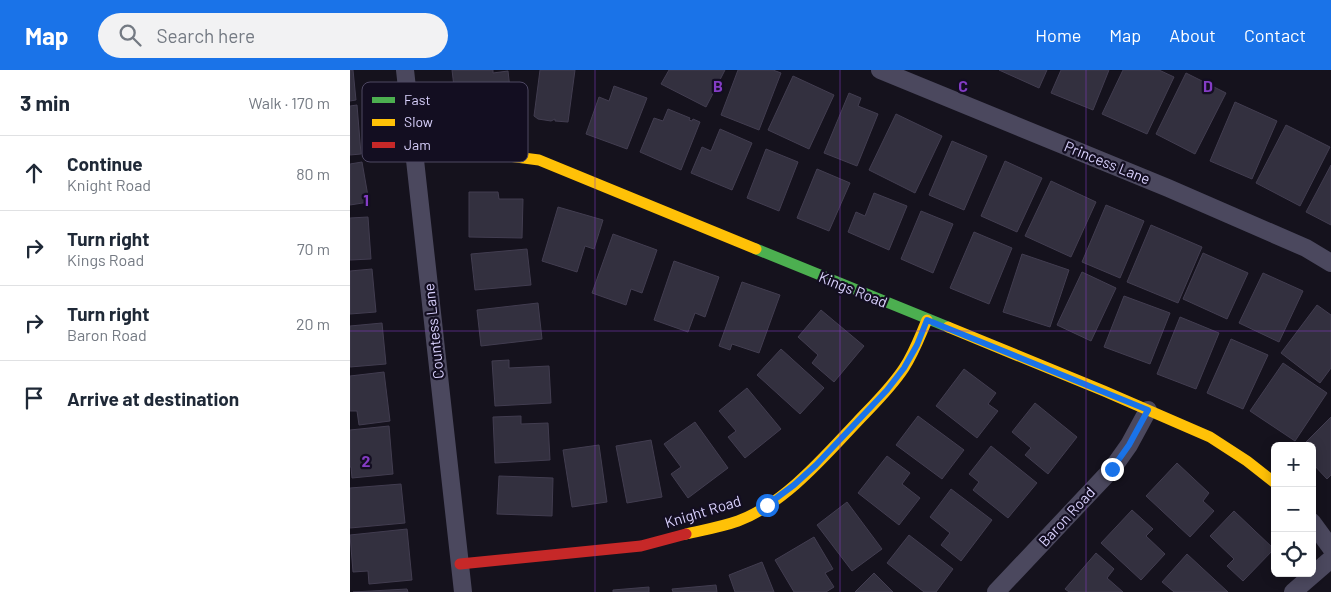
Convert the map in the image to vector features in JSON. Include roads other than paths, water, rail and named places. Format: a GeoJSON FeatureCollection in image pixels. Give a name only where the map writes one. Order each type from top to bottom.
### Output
{"type":"FeatureCollection","features":[{"type":"Feature","properties":{"kind":"street","name":"Princess Lane"},"geometry":{"type":"LineString","coordinates":[[880,70],[1168,188],[1306,248],[1331,263]]}},
{"type":"Feature","properties":{"kind":"street","name":"Kings Road"},"geometry":{"type":"LineString","coordinates":[[528,158],[539,160],[1148,410],[1210,437],[1248,461],[1271,480]]}},
{"type":"Feature","properties":{"kind":"street","name":"Countess Lane"},"geometry":{"type":"LineString","coordinates":[[415,162],[463,592]]}},
{"type":"Feature","properties":{"kind":"street","name":"Knight Road"},"geometry":{"type":"LineString","coordinates":[[460,564],[640,546],[738,521],[767,505],[794,485],[816,465],[881,396],[904,368],[917,345],[927,320]]}},
{"type":"Feature","properties":{"kind":"street","name":"Baron Road"},"geometry":{"type":"LineString","coordinates":[[996,592],[1112,469],[1129,445],[1148,410]]}},
{"type":"Feature","properties":{"kind":"street"},"geometry":{"type":"LineString","coordinates":[[1316,527],[1331,548]]}},
{"type":"Feature","properties":{"kind":"street"},"geometry":{"type":"LineString","coordinates":[[1293,592],[1331,559]]}}]}
